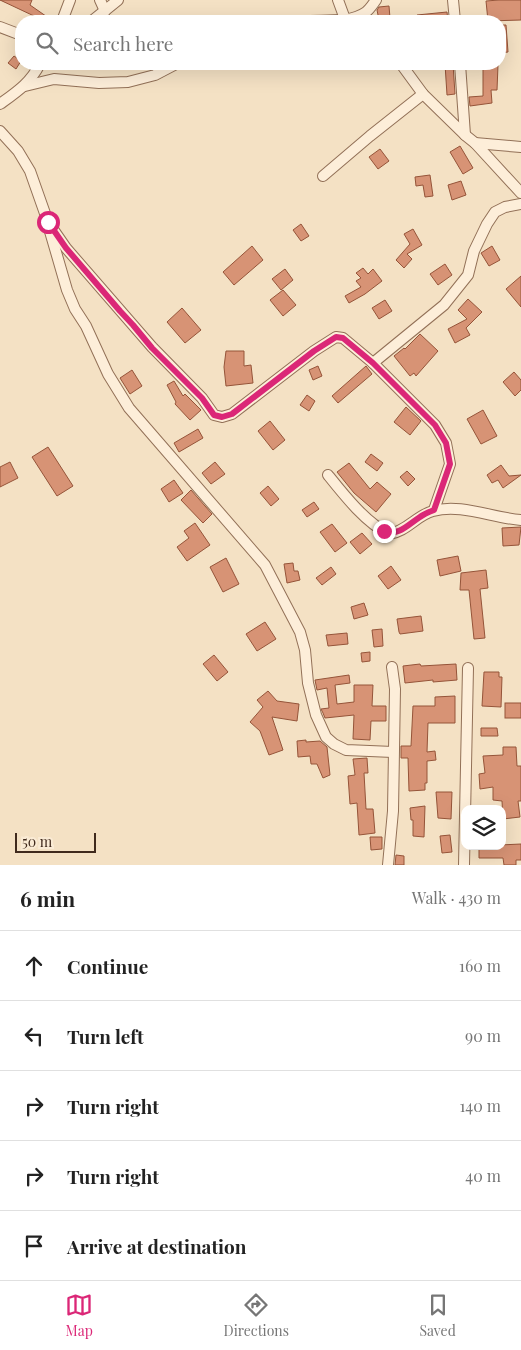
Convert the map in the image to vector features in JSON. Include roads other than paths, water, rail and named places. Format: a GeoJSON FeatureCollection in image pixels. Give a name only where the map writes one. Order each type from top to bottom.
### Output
{"type":"FeatureCollection","features":[{"type":"Feature","properties":{"kind":"street"},"geometry":{"type":"LineString","coordinates":[[63,15],[70,0]]}},
{"type":"Feature","properties":{"kind":"street"},"geometry":{"type":"LineString","coordinates":[[100,0],[105,11]]}},
{"type":"Feature","properties":{"kind":"street"},"geometry":{"type":"LineString","coordinates":[[100,15],[118,0]]}},
{"type":"Feature","properties":{"kind":"street"},"geometry":{"type":"LineString","coordinates":[[338,0],[344,15]]}},
{"type":"Feature","properties":{"kind":"street"},"geometry":{"type":"LineString","coordinates":[[364,15],[376,0]]}},
{"type":"Feature","properties":{"kind":"street"},"geometry":{"type":"LineString","coordinates":[[453,0],[454,15]]}},
{"type":"Feature","properties":{"kind":"street"},"geometry":{"type":"LineString","coordinates":[[0,27],[15,33]]}},
{"type":"Feature","properties":{"kind":"street"},"geometry":{"type":"LineString","coordinates":[[0,104],[25,86],[36,70]]}},
{"type":"Feature","properties":{"kind":"street"},"geometry":{"type":"LineString","coordinates":[[25,86],[54,79],[99,84],[128,82],[155,75],[165,70]]}},
{"type":"Feature","properties":{"kind":"street"},"geometry":{"type":"LineString","coordinates":[[405,70],[423,94],[465,136],[475,143],[521,193]]}},
{"type":"Feature","properties":{"kind":"street"},"geometry":{"type":"LineString","coordinates":[[460,70],[465,136]]}},
{"type":"Feature","properties":{"kind":"street"},"geometry":{"type":"LineString","coordinates":[[323,176],[423,94]]}},
{"type":"Feature","properties":{"kind":"street"},"geometry":{"type":"LineString","coordinates":[[0,131],[18,151],[30,171],[48,222],[67,290],[108,374],[129,408],[265,565],[300,632],[305,650],[308,683],[316,715],[326,737],[346,750],[393,752]]}},
{"type":"Feature","properties":{"kind":"street"},"geometry":{"type":"LineString","coordinates":[[475,143],[521,147]]}},
{"type":"Feature","properties":{"kind":"street"},"geometry":{"type":"LineString","coordinates":[[373,363],[444,304],[468,275],[474,251],[495,212],[505,207],[521,204]]}},
{"type":"Feature","properties":{"kind":"street"},"geometry":{"type":"LineString","coordinates":[[48,222],[66,248],[120,311],[152,348],[202,398],[214,415],[222,417],[232,414],[314,351],[336,337],[343,338],[349,342],[373,363],[435,425],[446,443],[450,464],[434,510]]}},
{"type":"Feature","properties":{"kind":"street"},"geometry":{"type":"LineString","coordinates":[[328,475],[362,512],[389,534],[395,533],[434,510],[468,510],[491,516],[521,520]]}},
{"type":"Feature","properties":{"kind":"street"},"geometry":{"type":"LineString","coordinates":[[388,865],[393,811],[395,689],[392,667]]}},
{"type":"Feature","properties":{"kind":"street"},"geometry":{"type":"LineString","coordinates":[[464,865],[468,668]]}}]}
